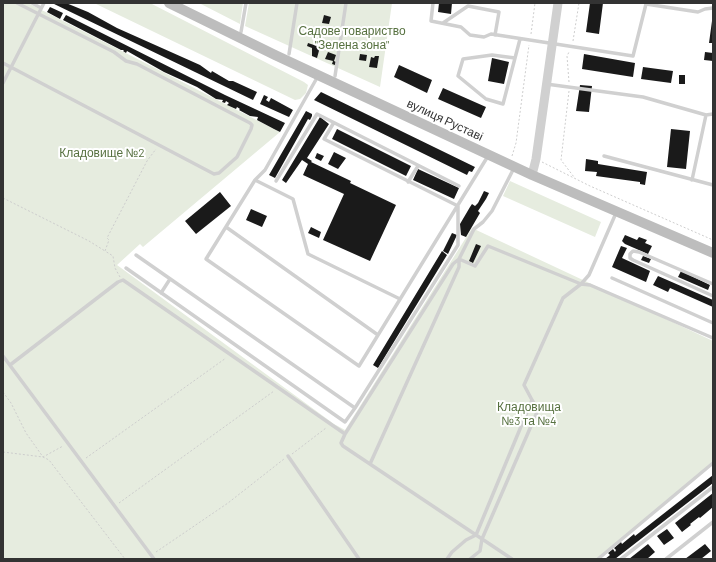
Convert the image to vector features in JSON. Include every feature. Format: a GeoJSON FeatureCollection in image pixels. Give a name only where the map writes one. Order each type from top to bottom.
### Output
{"type":"FeatureCollection","features":[{"type":"Feature","properties":{"kind":"main road","name":"вулиця Руставі"},"geometry":{"type":"LineString","coordinates":[[169,3],[318,76],[489,155],[513,162],[532,175],[713,253]]}},
{"type":"Feature","properties":{"kind":"street"},"geometry":{"type":"LineString","coordinates":[[532,175],[536,159],[558,3]]}},
{"type":"Feature","properties":{"kind":"lane"},"geometry":{"type":"LineString","coordinates":[[3,63],[214,174],[219,173],[237,157],[243,148],[252,125],[208,100],[137,64],[126,61],[114,52],[17,3]]}},
{"type":"Feature","properties":{"kind":"lane"},"geometry":{"type":"LineString","coordinates":[[32,3],[41,8]]}},
{"type":"Feature","properties":{"kind":"lane"},"geometry":{"type":"LineString","coordinates":[[3,83],[44,3]]}},
{"type":"Feature","properties":{"kind":"lane"},"geometry":{"type":"LineString","coordinates":[[241,32],[246,3]]}},
{"type":"Feature","properties":{"kind":"lane"},"geometry":{"type":"LineString","coordinates":[[289,54],[297,3]]}},
{"type":"Feature","properties":{"kind":"lane"},"geometry":{"type":"LineString","coordinates":[[335,76],[346,3]]}},
{"type":"Feature","properties":{"kind":"lane"},"geometry":{"type":"LineString","coordinates":[[433,3],[431,20],[461,27],[470,35],[484,37],[491,34],[633,56],[646,4],[698,12],[713,8]]}},
{"type":"Feature","properties":{"kind":"lane"},"geometry":{"type":"LineString","coordinates":[[443,23],[468,6],[499,12],[495,35]]}},
{"type":"Feature","properties":{"kind":"lane"},"geometry":{"type":"LineString","coordinates":[[515,58],[492,55],[463,59],[458,76],[486,99],[503,104],[520,39]]}},
{"type":"Feature","properties":{"kind":"lane"},"geometry":{"type":"LineString","coordinates":[[318,76],[265,170],[255,180],[206,259],[359,366],[489,155]]}},
{"type":"Feature","properties":{"kind":"lane"},"geometry":{"type":"LineString","coordinates":[[546,84],[644,97],[706,115],[713,114]]}},
{"type":"Feature","properties":{"kind":"lane"},"geometry":{"type":"LineString","coordinates":[[276,182],[317,114],[333,124],[459,186]]}},
{"type":"Feature","properties":{"kind":"lane"},"geometry":{"type":"LineString","coordinates":[[692,180],[706,115]]}},
{"type":"Feature","properties":{"kind":"lane"},"geometry":{"type":"LineString","coordinates":[[333,124],[324,139],[458,206]]}},
{"type":"Feature","properties":{"kind":"lane"},"geometry":{"type":"LineString","coordinates":[[604,156],[713,185]]}},
{"type":"Feature","properties":{"kind":"lane"},"geometry":{"type":"LineString","coordinates":[[370,464],[459,267],[459,260],[474,229],[483,222],[492,211],[513,162]]}},
{"type":"Feature","properties":{"kind":"lane"},"geometry":{"type":"LineString","coordinates":[[408,182],[418,166]]}},
{"type":"Feature","properties":{"kind":"lane"},"geometry":{"type":"LineString","coordinates":[[255,180],[293,199],[308,254],[400,299]]}},
{"type":"Feature","properties":{"kind":"lane"},"geometry":{"type":"LineString","coordinates":[[126,268],[345,422],[458,245],[458,206]]}},
{"type":"Feature","properties":{"kind":"lane"},"geometry":{"type":"LineString","coordinates":[[470,559],[480,552],[482,539],[538,410],[524,385],[563,298],[581,284],[589,275],[616,212]]}},
{"type":"Feature","properties":{"kind":"lane"},"geometry":{"type":"LineString","coordinates":[[226,227],[378,335]]}},
{"type":"Feature","properties":{"kind":"lane"},"geometry":{"type":"LineString","coordinates":[[459,260],[475,266],[488,246],[581,284],[590,285],[713,338]]}},
{"type":"Feature","properties":{"kind":"lane"},"geometry":{"type":"LineString","coordinates":[[713,284],[638,252],[633,251],[630,254],[630,258],[633,260],[713,296]]}},
{"type":"Feature","properties":{"kind":"lane"},"geometry":{"type":"LineString","coordinates":[[136,256],[355,408]]}},
{"type":"Feature","properties":{"kind":"lane"},"geometry":{"type":"LineString","coordinates":[[459,260],[453,264],[340,443],[342,446],[512,559]]}},
{"type":"Feature","properties":{"kind":"lane"},"geometry":{"type":"LineString","coordinates":[[612,278],[713,323]]}},
{"type":"Feature","properties":{"kind":"lane"},"geometry":{"type":"LineString","coordinates":[[161,293],[170,279]]}},
{"type":"Feature","properties":{"kind":"lane"},"geometry":{"type":"LineString","coordinates":[[10,365],[123,280],[345,434]]}},
{"type":"Feature","properties":{"kind":"lane"},"geometry":{"type":"LineString","coordinates":[[3,356],[153,558]]}},
{"type":"Feature","properties":{"kind":"lane"},"geometry":{"type":"LineString","coordinates":[[447,559],[452,552],[466,540],[476,535],[532,400]]}},
{"type":"Feature","properties":{"kind":"lane"},"geometry":{"type":"LineString","coordinates":[[288,456],[359,559]]}},
{"type":"Feature","properties":{"kind":"lane"},"geometry":{"type":"LineString","coordinates":[[598,559],[713,463]]}},
{"type":"Feature","properties":{"kind":"lane"},"geometry":{"type":"LineString","coordinates":[[621,559],[713,487]]}},
{"type":"Feature","properties":{"kind":"lane"},"geometry":{"type":"LineString","coordinates":[[666,559],[713,522]]}},
{"type":"Feature","properties":{"kind":"path"},"geometry":{"type":"LineString","coordinates":[[513,162],[535,3]]}},
{"type":"Feature","properties":{"kind":"path"},"geometry":{"type":"LineString","coordinates":[[105,251],[109,240],[108,236],[147,161],[159,145]]}},
{"type":"Feature","properties":{"kind":"path"},"geometry":{"type":"LineString","coordinates":[[542,162],[590,186],[713,240]]}},
{"type":"Feature","properties":{"kind":"path"},"geometry":{"type":"LineString","coordinates":[[3,198],[113,256],[115,268],[122,281]]}},
{"type":"Feature","properties":{"kind":"path"},"geometry":{"type":"LineString","coordinates":[[81,461],[230,355]]}},
{"type":"Feature","properties":{"kind":"path"},"geometry":{"type":"LineString","coordinates":[[115,506],[266,398],[277,388]]}},
{"type":"Feature","properties":{"kind":"path"},"geometry":{"type":"LineString","coordinates":[[3,392],[11,403],[26,433],[44,457],[49,460],[125,559]]}},
{"type":"Feature","properties":{"kind":"path"},"geometry":{"type":"LineString","coordinates":[[153,558],[164,545],[228,503],[330,425]]}},
{"type":"Feature","properties":{"kind":"path"},"geometry":{"type":"LineString","coordinates":[[3,452],[44,457],[62,446],[69,445]]}},
{"type":"Feature","properties":{"kind":"green space","name":"Кладовища №3 та №4"},"geometry":{"type":"Polygon","coordinates":[[[3,3],[28,3],[280,132],[143,247],[140,244],[117,265],[334,424],[345,430],[472,228],[713,341],[713,462],[598,559],[3,559],[3,3]]]}},
{"type":"Feature","properties":{"kind":"green space"},"geometry":{"type":"Polygon","coordinates":[[[94,3],[150,3],[304,82],[308,85],[306,93],[300,99],[295,100],[94,3]]]}},
{"type":"Feature","properties":{"kind":"green space"},"geometry":{"type":"Polygon","coordinates":[[[199,3],[243,3],[240,24],[199,3]]]}},
{"type":"Feature","properties":{"kind":"green space","name":"Садове товариство \"Зелена зона\""},"geometry":{"type":"Polygon","coordinates":[[[249,3],[392,3],[380,87],[245,26],[249,3]]]}},
{"type":"Feature","properties":{"kind":"green space"},"geometry":{"type":"Polygon","coordinates":[[[510,181],[601,222],[595,237],[503,196],[510,181]]]}},
{"type":"Feature","properties":{"kind":"building"},"geometry":{"type":"Polygon","coordinates":[[[52,3],[66,3],[88,12],[117,28],[200,65],[211,73],[212,71],[229,81],[233,81],[257,92],[253,100],[52,3]]]}},
{"type":"Feature","properties":{"kind":"building"},"geometry":{"type":"Polygon","coordinates":[[[439,3],[452,3],[451,14],[438,12],[439,3]]]}},
{"type":"Feature","properties":{"kind":"building"},"geometry":{"type":"Polygon","coordinates":[[[590,3],[603,3],[599,34],[586,32],[590,3]]]}},
{"type":"Feature","properties":{"kind":"building"},"geometry":{"type":"Polygon","coordinates":[[[50,7],[63,13],[60,19],[47,12],[50,7]]]}},
{"type":"Feature","properties":{"kind":"building"},"geometry":{"type":"Polygon","coordinates":[[[66,15],[225,95],[285,123],[280,132],[257,120],[258,117],[250,116],[239,110],[240,109],[237,107],[236,109],[227,105],[229,103],[226,101],[225,103],[222,102],[223,100],[216,99],[197,87],[164,72],[127,51],[126,53],[123,51],[124,50],[121,50],[63,20],[66,15]]]}},
{"type":"Feature","properties":{"kind":"building"},"geometry":{"type":"Polygon","coordinates":[[[324,15],[331,17],[329,24],[322,23],[324,15]]]}},
{"type":"Feature","properties":{"kind":"building"},"geometry":{"type":"Polygon","coordinates":[[[712,21],[713,43],[709,43],[712,21]]]}},
{"type":"Feature","properties":{"kind":"building"},"geometry":{"type":"Polygon","coordinates":[[[308,43],[320,47],[317,58],[312,56],[312,48],[307,46],[308,43]]]}},
{"type":"Feature","properties":{"kind":"building"},"geometry":{"type":"Polygon","coordinates":[[[328,52],[336,55],[334,61],[336,62],[335,65],[332,64],[333,61],[325,59],[328,52]]]}},
{"type":"Feature","properties":{"kind":"building"},"geometry":{"type":"Polygon","coordinates":[[[705,52],[713,53],[713,61],[704,60],[705,52]]]}},
{"type":"Feature","properties":{"kind":"building"},"geometry":{"type":"Polygon","coordinates":[[[360,54],[367,55],[366,61],[359,60],[360,54]]]}},
{"type":"Feature","properties":{"kind":"building"},"geometry":{"type":"Polygon","coordinates":[[[584,54],[635,63],[633,77],[582,69],[584,54]]]}},
{"type":"Feature","properties":{"kind":"building"},"geometry":{"type":"Polygon","coordinates":[[[375,56],[379,56],[377,68],[369,67],[371,57],[374,58],[375,56]]]}},
{"type":"Feature","properties":{"kind":"building"},"geometry":{"type":"Polygon","coordinates":[[[492,58],[509,62],[504,84],[488,81],[492,58]]]}},
{"type":"Feature","properties":{"kind":"building"},"geometry":{"type":"Polygon","coordinates":[[[399,65],[432,80],[427,93],[394,77],[399,65]]]}},
{"type":"Feature","properties":{"kind":"building"},"geometry":{"type":"Polygon","coordinates":[[[643,67],[673,71],[671,83],[641,79],[643,67]]]}},
{"type":"Feature","properties":{"kind":"building"},"geometry":{"type":"Polygon","coordinates":[[[679,75],[685,75],[685,84],[679,84],[679,75]]]}},
{"type":"Feature","properties":{"kind":"building"},"geometry":{"type":"Polygon","coordinates":[[[580,85],[592,86],[589,112],[576,111],[580,85]]]}},
{"type":"Feature","properties":{"kind":"building"},"geometry":{"type":"Polygon","coordinates":[[[443,88],[486,107],[481,118],[438,99],[443,88]]]}},
{"type":"Feature","properties":{"kind":"building"},"geometry":{"type":"Polygon","coordinates":[[[321,92],[475,167],[472,172],[469,171],[467,175],[314,100],[321,92]]]}},
{"type":"Feature","properties":{"kind":"building"},"geometry":{"type":"Polygon","coordinates":[[[264,95],[268,97],[266,100],[269,102],[271,98],[293,110],[289,117],[260,104],[264,95]]]}},
{"type":"Feature","properties":{"kind":"building"},"geometry":{"type":"Polygon","coordinates":[[[306,111],[312,114],[310,120],[308,119],[275,178],[269,175],[306,111]]]}},
{"type":"Feature","properties":{"kind":"building"},"geometry":{"type":"Polygon","coordinates":[[[320,117],[329,124],[307,158],[312,161],[311,162],[351,181],[350,183],[396,205],[370,261],[323,240],[344,194],[303,175],[308,164],[302,160],[286,183],[282,180],[320,117]]]}},
{"type":"Feature","properties":{"kind":"building"},"geometry":{"type":"Polygon","coordinates":[[[337,129],[411,166],[406,176],[332,139],[337,129]]]}},
{"type":"Feature","properties":{"kind":"building"},"geometry":{"type":"Polygon","coordinates":[[[671,129],[690,131],[686,169],[667,167],[671,129]]]}},
{"type":"Feature","properties":{"kind":"building"},"geometry":{"type":"Polygon","coordinates":[[[334,152],[346,158],[338,169],[328,164],[334,152]]]}},
{"type":"Feature","properties":{"kind":"building"},"geometry":{"type":"Polygon","coordinates":[[[317,153],[324,156],[321,161],[315,158],[317,153]]]}},
{"type":"Feature","properties":{"kind":"building"},"geometry":{"type":"Polygon","coordinates":[[[586,159],[598,161],[598,164],[647,172],[645,185],[640,184],[640,182],[596,176],[597,172],[585,171],[586,159]]]}},
{"type":"Feature","properties":{"kind":"building"},"geometry":{"type":"Polygon","coordinates":[[[418,169],[459,188],[454,199],[413,180],[418,169]]]}},
{"type":"Feature","properties":{"kind":"building"},"geometry":{"type":"Polygon","coordinates":[[[484,191],[489,193],[478,211],[480,213],[466,237],[461,235],[460,224],[472,204],[475,206],[478,203],[484,191]]]}},
{"type":"Feature","properties":{"kind":"building"},"geometry":{"type":"Polygon","coordinates":[[[220,192],[231,206],[196,234],[185,221],[220,192]]]}},
{"type":"Feature","properties":{"kind":"building"},"geometry":{"type":"Polygon","coordinates":[[[251,209],[267,216],[262,227],[246,220],[251,209]]]}},
{"type":"Feature","properties":{"kind":"building"},"geometry":{"type":"Polygon","coordinates":[[[311,227],[321,232],[319,238],[308,233],[311,227]]]}},
{"type":"Feature","properties":{"kind":"building"},"geometry":{"type":"Polygon","coordinates":[[[452,233],[457,235],[448,254],[443,251],[452,233]]]}},
{"type":"Feature","properties":{"kind":"building"},"geometry":{"type":"Polygon","coordinates":[[[625,235],[637,240],[639,237],[647,240],[645,243],[652,246],[648,254],[625,244],[622,241],[625,235]]]}},
{"type":"Feature","properties":{"kind":"building"},"geometry":{"type":"Polygon","coordinates":[[[476,244],[481,246],[473,263],[469,261],[476,244]]]}},
{"type":"Feature","properties":{"kind":"building"},"geometry":{"type":"Polygon","coordinates":[[[621,246],[627,248],[622,258],[650,271],[646,282],[612,267],[621,246]]]}},
{"type":"Feature","properties":{"kind":"building"},"geometry":{"type":"Polygon","coordinates":[[[442,251],[447,255],[378,368],[373,365],[442,251]]]}},
{"type":"Feature","properties":{"kind":"building"},"geometry":{"type":"Polygon","coordinates":[[[643,256],[651,259],[649,263],[641,260],[643,256]]]}},
{"type":"Feature","properties":{"kind":"building"},"geometry":{"type":"Polygon","coordinates":[[[681,271],[710,285],[708,290],[678,277],[681,271]]]}},
{"type":"Feature","properties":{"kind":"building"},"geometry":{"type":"Polygon","coordinates":[[[658,276],[713,300],[713,307],[670,288],[668,292],[653,285],[658,276]]]}},
{"type":"Feature","properties":{"kind":"building"},"geometry":{"type":"Polygon","coordinates":[[[713,475],[713,483],[615,559],[605,559],[610,555],[608,553],[613,549],[615,552],[616,550],[614,548],[621,542],[622,544],[634,534],[635,536],[713,475]]]}},
{"type":"Feature","properties":{"kind":"building"},"geometry":{"type":"Polygon","coordinates":[[[713,493],[713,507],[690,524],[691,525],[682,532],[675,523],[713,493]]]}},
{"type":"Feature","properties":{"kind":"building"},"geometry":{"type":"Polygon","coordinates":[[[667,529],[674,538],[664,545],[657,536],[667,529]]]}},
{"type":"Feature","properties":{"kind":"building"},"geometry":{"type":"Polygon","coordinates":[[[648,544],[655,552],[647,559],[629,559],[648,544]]]}},
{"type":"Feature","properties":{"kind":"building"},"geometry":{"type":"Polygon","coordinates":[[[705,544],[711,551],[701,559],[685,559],[705,544]]]}},
{"type":"Feature","properties":{"kind":"park label","name":"Кладовище №2"},"geometry":{"type":"Point","coordinates":[102,153]}}]}
